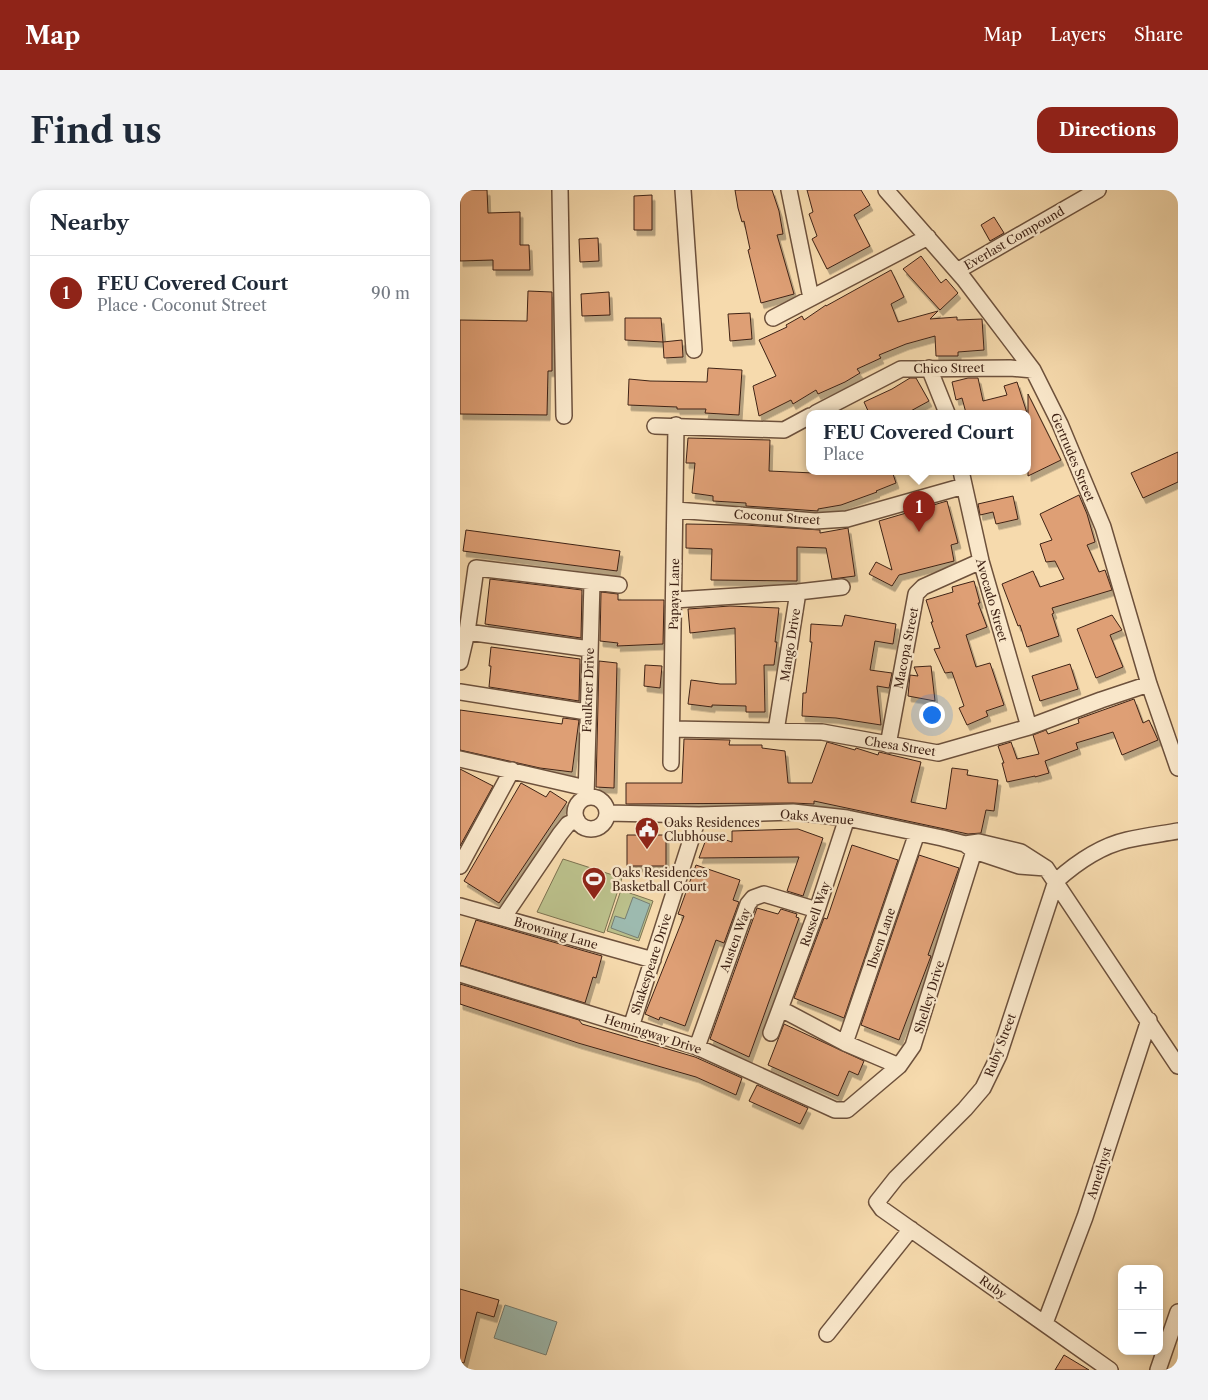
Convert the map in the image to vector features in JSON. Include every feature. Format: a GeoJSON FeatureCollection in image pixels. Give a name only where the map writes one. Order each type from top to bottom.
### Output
{"type":"FeatureCollection","features":[{"type":"Feature","properties":{"kind":"street"},"geometry":{"type":"LineString","coordinates":[[560,190],[564,416]]}},
{"type":"Feature","properties":{"kind":"street"},"geometry":{"type":"LineString","coordinates":[[683,190],[694,350]]}},
{"type":"Feature","properties":{"kind":"street"},"geometry":{"type":"LineString","coordinates":[[789,190],[811,298]]}},
{"type":"Feature","properties":{"kind":"street","name":"Gertrudes Street"},"geometry":{"type":"LineString","coordinates":[[886,190],[957,271],[1033,370],[1060,424],[1103,527],[1149,684],[1177,762]]}},
{"type":"Feature","properties":{"kind":"street","name":"Everlast Compound"},"geometry":{"type":"LineString","coordinates":[[957,271],[1098,190]]}},
{"type":"Feature","properties":{"kind":"street"},"geometry":{"type":"LineString","coordinates":[[774,318],[928,237]]}},
{"type":"Feature","properties":{"kind":"street"},"geometry":{"type":"LineString","coordinates":[[929,368],[946,410]]}},
{"type":"Feature","properties":{"kind":"street","name":"Chico Street"},"geometry":{"type":"LineString","coordinates":[[822,410],[901,369],[1010,368],[1033,370]]}},
{"type":"Feature","properties":{"kind":"street"},"geometry":{"type":"LineString","coordinates":[[655,426],[676,425],[784,430],[806,418]]}},
{"type":"Feature","properties":{"kind":"street","name":"Papaya Lane"},"geometry":{"type":"LineString","coordinates":[[671,763],[676,425]]}},
{"type":"Feature","properties":{"kind":"street","name":"Avocado Street"},"geometry":{"type":"LineString","coordinates":[[962,475],[980,561],[1030,727]]}},
{"type":"Feature","properties":{"kind":"street","name":"Coconut Street"},"geometry":{"type":"LineString","coordinates":[[676,510],[815,521],[847,519],[964,486]]}},
{"type":"Feature","properties":{"kind":"street","name":"Macopa Street"},"geometry":{"type":"LineString","coordinates":[[888,745],[916,594],[923,587],[980,561]]}},
{"type":"Feature","properties":{"kind":"street"},"geometry":{"type":"LineString","coordinates":[[460,662],[467,632],[476,568],[619,585]]}},
{"type":"Feature","properties":{"kind":"street","name":"Faulkner Drive"},"geometry":{"type":"LineString","coordinates":[[586,793],[592,582]]}},
{"type":"Feature","properties":{"kind":"street"},"geometry":{"type":"LineString","coordinates":[[798,592],[842,587]]}},
{"type":"Feature","properties":{"kind":"street","name":"Mango Drive"},"geometry":{"type":"LineString","coordinates":[[674,600],[798,592],[776,731]]}},
{"type":"Feature","properties":{"kind":"street"},"geometry":{"type":"LineString","coordinates":[[467,632],[590,649]]}},
{"type":"Feature","properties":{"kind":"street","name":"Chesa Street"},"geometry":{"type":"LineString","coordinates":[[672,729],[822,732],[938,753],[1030,727],[1149,684]]}},
{"type":"Feature","properties":{"kind":"street"},"geometry":{"type":"LineString","coordinates":[[460,692],[587,712]]}},
{"type":"Feature","properties":{"kind":"street"},"geometry":{"type":"LineString","coordinates":[[460,759],[512,770],[586,793],[603,802],[607,813],[606,819],[598,828],[586,828],[577,820],[576,807],[586,793]]}},
{"type":"Feature","properties":{"kind":"street"},"geometry":{"type":"LineString","coordinates":[[460,866],[512,770]]}},
{"type":"Feature","properties":{"kind":"street","name":"Oaks Avenue"},"geometry":{"type":"LineString","coordinates":[[607,813],[699,815],[793,812],[847,818],[917,833],[969,848],[979,842],[1021,852],[1046,868],[1056,881],[1178,1066]]}},
{"type":"Feature","properties":{"kind":"street","name":"Shakespeare Drive"},"geometry":{"type":"LineString","coordinates":[[631,1027],[699,815]]}},
{"type":"Feature","properties":{"kind":"street","name":"Russell Way"},"geometry":{"type":"LineString","coordinates":[[771,1033],[817,910],[847,818]]}},
{"type":"Feature","properties":{"kind":"street"},"geometry":{"type":"LineString","coordinates":[[503,918],[560,834],[568,824],[577,820]]}},
{"type":"Feature","properties":{"kind":"street"},"geometry":{"type":"LineString","coordinates":[[1056,881],[1071,867],[1095,852],[1125,840],[1178,831]]}},
{"type":"Feature","properties":{"kind":"street","name":"Ibsen Lane"},"geometry":{"type":"LineString","coordinates":[[846,1043],[917,833]]}},
{"type":"Feature","properties":{"kind":"street","name":"Shelley Drive"},"geometry":{"type":"LineString","coordinates":[[840,1111],[847,1110],[899,1066],[913,1046],[969,848]]}},
{"type":"Feature","properties":{"kind":"street","name":"Ruby Street"},"geometry":{"type":"LineString","coordinates":[[877,1202],[896,1178],[965,1110],[983,1088],[999,1054],[1056,881]]}},
{"type":"Feature","properties":{"kind":"street","name":"Austen Way"},"geometry":{"type":"LineString","coordinates":[[697,1047],[748,904],[753,898],[764,894],[817,910]]}},
{"type":"Feature","properties":{"kind":"street","name":"Browning Lane"},"geometry":{"type":"LineString","coordinates":[[460,908],[503,918],[653,960]]}},
{"type":"Feature","properties":{"kind":"street","name":"Hemingway Drive"},"geometry":{"type":"LineString","coordinates":[[460,974],[697,1047],[840,1111]]}},
{"type":"Feature","properties":{"kind":"street"},"geometry":{"type":"LineString","coordinates":[[781,1010],[846,1043],[899,1066]]}},
{"type":"Feature","properties":{"kind":"street","name":"Amethyst"},"geometry":{"type":"LineString","coordinates":[[1045,1323],[1085,1217],[1148,1020]]}},
{"type":"Feature","properties":{"kind":"street","name":"Ruby"},"geometry":{"type":"LineString","coordinates":[[877,1202],[882,1209],[1110,1370]]}},
{"type":"Feature","properties":{"kind":"street"},"geometry":{"type":"LineString","coordinates":[[827,1334],[911,1229]]}},
{"type":"Feature","properties":{"kind":"street"},"geometry":{"type":"LineString","coordinates":[[1158,1370],[1178,1312]]}},
{"type":"Feature","properties":{"kind":"green space","name":"Oaks Residences Basketball Court"},"geometry":{"type":"Polygon","coordinates":[[[563,859],[622,878],[604,933],[537,912],[563,859]]]}},
{"type":"Feature","properties":{"kind":"green space"},"geometry":{"type":"Polygon","coordinates":[[[621,890],[653,901],[639,941],[607,931],[621,890]]]}},
{"type":"Feature","properties":{"kind":"shaded area"},"geometry":{"type":"Polygon","coordinates":[[[633,897],[650,904],[638,938],[611,928],[615,916],[625,919],[633,897]]]}},
{"type":"Feature","properties":{"kind":"shaded area"},"geometry":{"type":"Polygon","coordinates":[[[505,1305],[557,1322],[546,1355],[494,1338],[505,1305]]]}},
{"type":"Feature","properties":{"kind":"building"},"geometry":{"type":"Polygon","coordinates":[[[460,190],[487,190],[488,213],[520,212],[520,245],[529,245],[530,270],[493,270],[493,260],[460,261],[460,190]]]}},
{"type":"Feature","properties":{"kind":"building"},"geometry":{"type":"Polygon","coordinates":[[[735,190],[772,190],[779,211],[783,234],[777,235],[794,294],[761,303],[748,250],[750,249],[744,221],[742,222],[735,190]]]}},
{"type":"Feature","properties":{"kind":"building"},"geometry":{"type":"Polygon","coordinates":[[[807,190],[861,190],[870,205],[854,215],[870,246],[827,269],[812,239],[817,236],[809,214],[813,212],[807,190]]]}},
{"type":"Feature","properties":{"kind":"building"},"geometry":{"type":"Polygon","coordinates":[[[652,195],[652,230],[634,230],[634,196],[652,195]]]}},
{"type":"Feature","properties":{"kind":"building"},"geometry":{"type":"Polygon","coordinates":[[[994,217],[1004,233],[990,241],[981,225],[994,217]]]}},
{"type":"Feature","properties":{"kind":"building"},"geometry":{"type":"Polygon","coordinates":[[[598,238],[599,261],[580,262],[579,239],[598,238]]]}},
{"type":"Feature","properties":{"kind":"building"},"geometry":{"type":"Polygon","coordinates":[[[921,256],[941,283],[946,279],[958,293],[940,310],[903,269],[921,256]]]}},
{"type":"Feature","properties":{"kind":"building"},"geometry":{"type":"Polygon","coordinates":[[[891,270],[904,297],[891,304],[898,322],[938,311],[930,319],[957,317],[957,320],[982,319],[984,350],[958,352],[958,356],[936,356],[935,336],[906,344],[879,355],[881,358],[857,369],[860,373],[845,382],[818,394],[816,390],[793,404],[791,400],[759,416],[753,386],[776,376],[759,340],[787,327],[786,325],[802,316],[804,320],[826,305],[891,270]]]}},
{"type":"Feature","properties":{"kind":"building"},"geometry":{"type":"Polygon","coordinates":[[[528,291],[552,292],[552,371],[548,371],[547,415],[460,414],[460,320],[527,321],[528,291]]]}},
{"type":"Feature","properties":{"kind":"building"},"geometry":{"type":"Polygon","coordinates":[[[609,292],[610,315],[582,316],[581,294],[609,292]]]}},
{"type":"Feature","properties":{"kind":"building"},"geometry":{"type":"Polygon","coordinates":[[[750,313],[752,339],[730,341],[728,314],[750,313]]]}},
{"type":"Feature","properties":{"kind":"building"},"geometry":{"type":"Polygon","coordinates":[[[625,318],[661,318],[663,342],[625,340],[625,318]]]}},
{"type":"Feature","properties":{"kind":"building"},"geometry":{"type":"Polygon","coordinates":[[[682,340],[683,357],[664,358],[663,342],[682,340]]]}},
{"type":"Feature","properties":{"kind":"building"},"geometry":{"type":"Polygon","coordinates":[[[708,368],[742,370],[739,415],[705,413],[706,409],[628,405],[629,379],[707,382],[708,368]]]}},
{"type":"Feature","properties":{"kind":"building"},"geometry":{"type":"Polygon","coordinates":[[[910,378],[916,378],[929,401],[912,410],[868,410],[864,402],[910,378]]]}},
{"type":"Feature","properties":{"kind":"building"},"geometry":{"type":"Polygon","coordinates":[[[968,378],[978,378],[983,401],[1007,395],[1004,386],[1017,382],[1026,410],[965,410],[962,398],[956,400],[952,382],[968,378]]]}},
{"type":"Feature","properties":{"kind":"building"},"geometry":{"type":"Polygon","coordinates":[[[1028,394],[1061,460],[1031,475],[1031,410],[1028,410],[1028,394]]]}},
{"type":"Feature","properties":{"kind":"building"},"geometry":{"type":"Polygon","coordinates":[[[688,438],[770,440],[769,471],[806,473],[806,475],[893,475],[896,483],[841,505],[818,509],[818,511],[746,506],[746,503],[713,501],[713,496],[692,493],[695,463],[686,463],[688,438]]]}},
{"type":"Feature","properties":{"kind":"building"},"geometry":{"type":"Polygon","coordinates":[[[1178,452],[1178,482],[1143,498],[1131,473],[1178,452]]]}},
{"type":"Feature","properties":{"kind":"building"},"geometry":{"type":"Polygon","coordinates":[[[1079,495],[1095,542],[1087,545],[1099,572],[1105,570],[1112,590],[1052,608],[1059,636],[1027,647],[1020,625],[1018,626],[1002,584],[1033,571],[1040,587],[1064,579],[1055,561],[1046,562],[1040,544],[1052,540],[1040,514],[1079,495]]]}},
{"type":"Feature","properties":{"kind":"building"},"geometry":{"type":"Polygon","coordinates":[[[1013,496],[1018,519],[996,524],[993,512],[980,515],[978,504],[1013,496]]]}},
{"type":"Feature","properties":{"kind":"building"},"geometry":{"type":"Polygon","coordinates":[[[947,501],[958,543],[951,545],[954,561],[899,575],[892,586],[869,574],[876,562],[892,570],[879,521],[947,501]]]}},
{"type":"Feature","properties":{"kind":"building"},"geometry":{"type":"Polygon","coordinates":[[[686,524],[745,525],[820,530],[820,533],[848,528],[855,576],[832,579],[826,548],[797,547],[797,581],[711,580],[712,549],[686,548],[686,524]]]}},
{"type":"Feature","properties":{"kind":"building"},"geometry":{"type":"Polygon","coordinates":[[[466,530],[620,551],[617,571],[463,551],[466,530]]]}},
{"type":"Feature","properties":{"kind":"building"},"geometry":{"type":"Polygon","coordinates":[[[490,579],[582,590],[581,638],[485,624],[490,579]]]}},
{"type":"Feature","properties":{"kind":"building"},"geometry":{"type":"Polygon","coordinates":[[[974,581],[980,603],[978,603],[987,627],[966,635],[976,667],[990,663],[1004,705],[986,711],[988,716],[967,725],[959,708],[964,706],[952,672],[945,673],[934,649],[940,648],[926,600],[953,592],[952,587],[974,581]]]}},
{"type":"Feature","properties":{"kind":"building"},"geometry":{"type":"Polygon","coordinates":[[[601,592],[618,594],[618,600],[664,600],[663,644],[617,646],[618,643],[600,641],[601,592]]]}},
{"type":"Feature","properties":{"kind":"building"},"geometry":{"type":"Polygon","coordinates":[[[730,606],[779,608],[774,665],[764,665],[765,712],[746,712],[746,706],[712,705],[712,707],[688,704],[691,680],[736,684],[735,628],[690,633],[688,609],[730,606]]]}},
{"type":"Feature","properties":{"kind":"building"},"geometry":{"type":"Polygon","coordinates":[[[845,615],[896,624],[893,644],[875,641],[870,670],[892,673],[889,688],[877,686],[881,725],[836,718],[802,716],[803,693],[806,693],[812,642],[810,642],[811,624],[842,626],[845,615]]]}},
{"type":"Feature","properties":{"kind":"building"},"geometry":{"type":"Polygon","coordinates":[[[1112,615],[1122,630],[1110,635],[1123,667],[1096,678],[1077,629],[1112,615]]]}},
{"type":"Feature","properties":{"kind":"building"},"geometry":{"type":"Polygon","coordinates":[[[491,647],[580,659],[579,701],[489,687],[491,647]]]}},
{"type":"Feature","properties":{"kind":"building"},"geometry":{"type":"Polygon","coordinates":[[[599,661],[617,663],[614,788],[596,787],[599,661]]]}},
{"type":"Feature","properties":{"kind":"building"},"geometry":{"type":"Polygon","coordinates":[[[1070,664],[1078,689],[1040,701],[1032,676],[1070,664]]]}},
{"type":"Feature","properties":{"kind":"building"},"geometry":{"type":"Polygon","coordinates":[[[645,665],[662,666],[660,688],[644,686],[645,665]]]}},
{"type":"Feature","properties":{"kind":"building"},"geometry":{"type":"Polygon","coordinates":[[[931,666],[935,701],[908,696],[910,675],[918,676],[914,667],[931,666]]]}},
{"type":"Feature","properties":{"kind":"building"},"geometry":{"type":"Polygon","coordinates":[[[1134,699],[1143,723],[1149,720],[1158,740],[1122,755],[1113,732],[1076,743],[1078,749],[1045,761],[1049,773],[1007,782],[1002,763],[1004,763],[998,746],[1011,742],[1017,759],[1039,754],[1033,735],[1046,730],[1048,734],[1079,723],[1078,719],[1134,699]]]}},
{"type":"Feature","properties":{"kind":"building"},"geometry":{"type":"Polygon","coordinates":[[[460,710],[562,724],[563,718],[579,720],[572,772],[540,768],[460,750],[460,710]]]}},
{"type":"Feature","properties":{"kind":"building"},"geometry":{"type":"Polygon","coordinates":[[[684,739],[730,740],[729,745],[762,745],[762,748],[785,751],[788,783],[812,783],[827,742],[878,755],[879,752],[921,762],[911,802],[946,809],[952,768],[968,770],[967,775],[998,780],[994,811],[986,810],[981,833],[968,834],[814,801],[814,804],[626,804],[626,783],[682,783],[684,739]]]}},
{"type":"Feature","properties":{"kind":"building"},"geometry":{"type":"Polygon","coordinates":[[[460,769],[493,786],[460,846],[460,769]]]}},
{"type":"Feature","properties":{"kind":"building"},"geometry":{"type":"Polygon","coordinates":[[[521,783],[546,797],[550,791],[567,802],[499,903],[464,881],[521,783]]]}},
{"type":"Feature","properties":{"kind":"building"},"geometry":{"type":"Polygon","coordinates":[[[798,829],[823,838],[803,896],[787,891],[799,857],[699,858],[708,834],[732,842],[732,831],[798,829]]]}},
{"type":"Feature","properties":{"kind":"building","name":"Oaks Residences Clubhouse"},"geometry":{"type":"Polygon","coordinates":[[[627,835],[666,835],[666,866],[627,866],[627,835]]]}},
{"type":"Feature","properties":{"kind":"building"},"geometry":{"type":"Polygon","coordinates":[[[852,845],[898,860],[844,1018],[794,998],[824,918],[827,919],[852,845]]]}},
{"type":"Feature","properties":{"kind":"building"},"geometry":{"type":"Polygon","coordinates":[[[919,855],[959,868],[928,955],[931,956],[899,1040],[861,1025],[919,855]]]}},
{"type":"Feature","properties":{"kind":"building"},"geometry":{"type":"Polygon","coordinates":[[[696,865],[740,880],[733,900],[739,902],[724,943],[716,940],[685,1026],[660,1017],[659,1020],[645,1014],[684,916],[678,914],[696,865]]]}},
{"type":"Feature","properties":{"kind":"building"},"geometry":{"type":"Polygon","coordinates":[[[757,908],[778,914],[781,909],[797,914],[796,917],[799,918],[749,1057],[710,1039],[757,908]]]}},
{"type":"Feature","properties":{"kind":"building"},"geometry":{"type":"Polygon","coordinates":[[[476,920],[602,956],[596,978],[593,977],[585,1003],[460,965],[476,920]]]}},
{"type":"Feature","properties":{"kind":"building"},"geometry":{"type":"Polygon","coordinates":[[[460,984],[579,1020],[582,1024],[695,1057],[742,1078],[736,1095],[696,1077],[578,1043],[460,1004],[460,984]]]}},
{"type":"Feature","properties":{"kind":"building"},"geometry":{"type":"Polygon","coordinates":[[[784,1024],[864,1061],[858,1075],[849,1071],[838,1096],[768,1065],[784,1024]]]}},
{"type":"Feature","properties":{"kind":"building"},"geometry":{"type":"Polygon","coordinates":[[[757,1085],[808,1108],[800,1124],[749,1101],[757,1085]]]}},
{"type":"Feature","properties":{"kind":"building"},"geometry":{"type":"Polygon","coordinates":[[[460,1289],[499,1300],[494,1317],[477,1312],[464,1363],[460,1362],[460,1289]]]}},
{"type":"Feature","properties":{"kind":"building"},"geometry":{"type":"Polygon","coordinates":[[[1064,1355],[1089,1370],[1055,1370],[1064,1355]]]}},
{"type":"Feature","properties":{"kind":"place","name":"FEU Covered Court"},"geometry":{"type":"Point","coordinates":[919,532]}},
{"type":"Feature","properties":{"kind":"place","name":"Oaks Residences Clubhouse"},"geometry":{"type":"Point","coordinates":[647,850]}},
{"type":"Feature","properties":{"kind":"place","name":"Oaks Residences Basketball Court"},"geometry":{"type":"Point","coordinates":[594,900]}}]}
